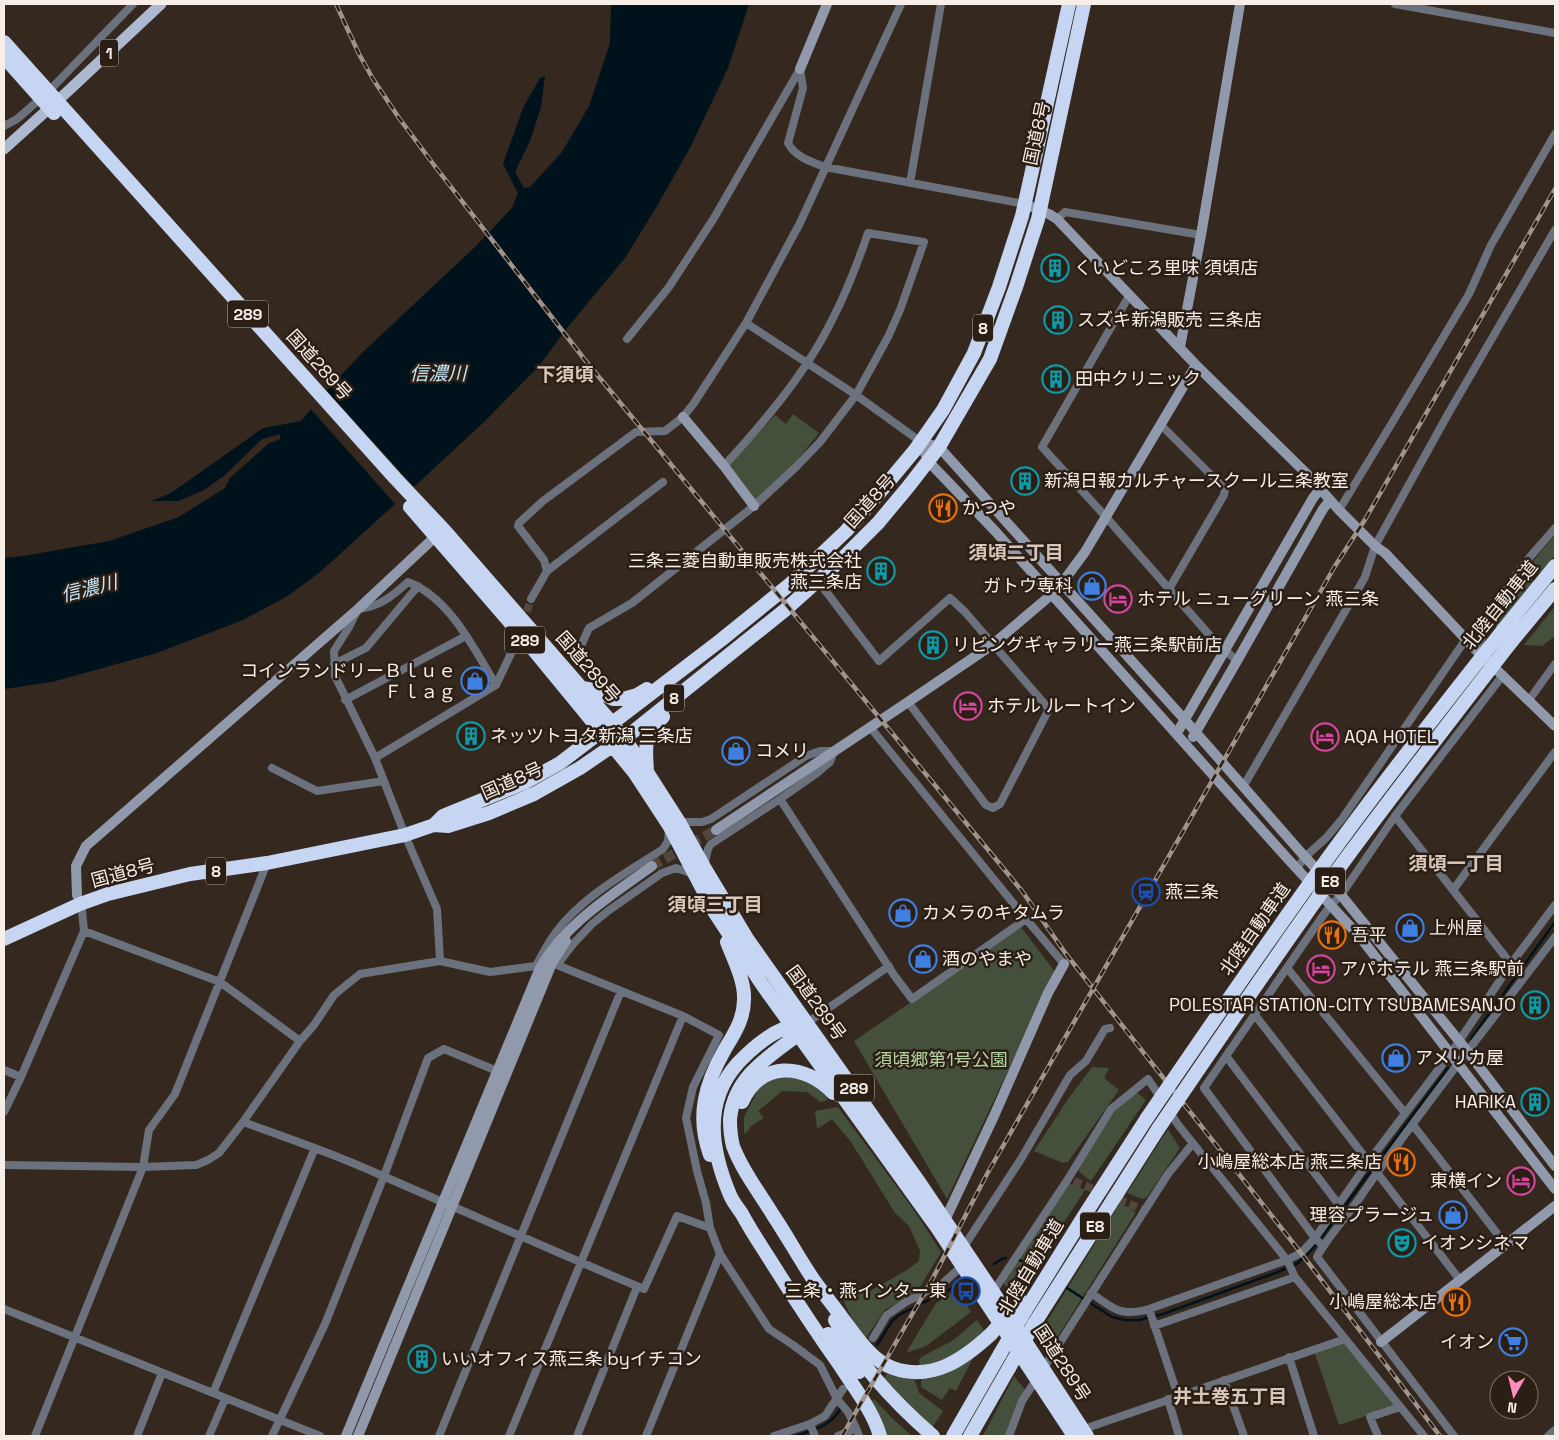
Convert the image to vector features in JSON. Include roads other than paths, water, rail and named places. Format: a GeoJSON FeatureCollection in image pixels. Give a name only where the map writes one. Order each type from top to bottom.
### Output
{"type":"FeatureCollection","features":[{"type":"Feature","properties":{"kind":"highway","name":"国道8号"},"geometry":{"type":"LineString","coordinates":[[434,825],[443,816],[499,794],[549,770],[569,757],[772,599],[846,531],[920,442],[943,410],[974,353],[999,287],[1025,204],[1069,4]]}},
{"type":"Feature","properties":{"kind":"highway","name":"国道8号"},"geometry":{"type":"LineString","coordinates":[[4,939],[79,899],[190,874],[267,863],[405,835],[434,825],[448,826],[488,813],[534,794],[580,768],[618,742],[785,610],[878,523],[939,447],[990,359],[1016,287],[1040,210],[1084,4]]}},
{"type":"Feature","properties":{"kind":"highway","name":"国道289号"},"geometry":{"type":"LineString","coordinates":[[4,42],[53,104],[582,688],[607,728]]}},
{"type":"Feature","properties":{"kind":"highway","name":"国道289号"},"geometry":{"type":"LineString","coordinates":[[4,57],[53,104]]}},
{"type":"Feature","properties":{"kind":"highway","name":"国道289号"},"geometry":{"type":"LineString","coordinates":[[430,522],[436,536],[528,643],[647,772],[699,872],[715,913],[761,983],[799,1027],[945,1220],[993,1292],[1039,1374]]}},
{"type":"Feature","properties":{"kind":"highway","name":"北陸自動車道"},"geometry":{"type":"LineString","coordinates":[[953,1436],[1000,1354],[1023,1306],[1147,1118],[1283,921],[1336,846],[1398,764],[1555,566]]}},
{"type":"Feature","properties":{"kind":"highway","name":"北陸自動車道"},"geometry":{"type":"LineString","coordinates":[[970,1436],[1034,1324],[1158,1129],[1239,1009],[1347,857],[1406,778],[1512,641],[1555,589]]}},
{"type":"Feature","properties":{"kind":"highway"},"geometry":{"type":"LineString","coordinates":[[647,772],[646,748],[649,733],[655,724],[684,700],[694,682]]}},
{"type":"Feature","properties":{"kind":"highway"},"geometry":{"type":"LineString","coordinates":[[582,688],[594,690],[613,699],[623,699],[637,695],[646,689],[656,690]]}},
{"type":"Feature","properties":{"kind":"highway","name":"国道289号"},"geometry":{"type":"LineString","coordinates":[[618,742],[634,772],[674,825]]}},
{"type":"Feature","properties":{"kind":"highway","name":"国道289号"},"geometry":{"type":"LineString","coordinates":[[699,872],[728,904],[799,1027],[877,1145],[938,1228],[962,1266],[1079,1434]]}},
{"type":"Feature","properties":{"kind":"highway"},"geometry":{"type":"LineString","coordinates":[[715,913],[741,980],[744,992],[744,1007],[740,1022],[708,1082],[703,1108],[704,1130],[712,1163],[730,1196],[792,1295],[872,1414],[880,1436]]}},
{"type":"Feature","properties":{"kind":"highway"},"geometry":{"type":"LineString","coordinates":[[730,1196],[714,1141],[713,1123],[719,1094],[726,1080],[746,1054],[772,1034],[799,1027]]}},
{"type":"Feature","properties":{"kind":"highway"},"geometry":{"type":"LineString","coordinates":[[799,1027],[745,1078],[738,1091],[730,1119],[733,1146],[739,1159],[814,1280],[846,1340],[869,1372],[900,1406],[933,1436]]}},
{"type":"Feature","properties":{"kind":"highway"},"geometry":{"type":"LineString","coordinates":[[739,1159],[736,1146],[736,1121],[744,1097],[760,1080],[771,1073],[782,1071],[793,1070],[804,1073],[823,1083],[877,1145]]}},
{"type":"Feature","properties":{"kind":"highway"},"geometry":{"type":"LineString","coordinates":[[814,1280],[871,1354],[882,1363],[894,1368],[917,1372],[930,1371],[956,1362],[971,1352],[1023,1306]]}},
{"type":"Feature","properties":{"kind":"highway"},"geometry":{"type":"LineString","coordinates":[[792,1295],[864,1379],[921,1436]]}},
{"type":"Feature","properties":{"kind":"highway"},"geometry":{"type":"LineString","coordinates":[[976,1436],[1009,1368]]}},
{"type":"Feature","properties":{"kind":"main road","name":"1"},"geometry":{"type":"LineString","coordinates":[[4,149],[161,4]]}},
{"type":"Feature","properties":{"kind":"street"},"geometry":{"type":"LineString","coordinates":[[4,126],[53,104],[133,4]]}},
{"type":"Feature","properties":{"kind":"street"},"geometry":{"type":"LineString","coordinates":[[627,339],[669,287],[714,218],[800,69],[828,4]]}},
{"type":"Feature","properties":{"kind":"street"},"geometry":{"type":"LineString","coordinates":[[547,571],[544,560],[518,526],[519,523],[543,501],[636,432],[665,431],[683,417],[746,323],[800,223],[901,4]]}},
{"type":"Feature","properties":{"kind":"street"},"geometry":{"type":"LineString","coordinates":[[910,183],[940,4]]}},
{"type":"Feature","properties":{"kind":"street"},"geometry":{"type":"LineString","coordinates":[[1180,347],[1240,4]]}},
{"type":"Feature","properties":{"kind":"street"},"geometry":{"type":"LineString","coordinates":[[1395,4],[1555,33]]}},
{"type":"Feature","properties":{"kind":"street"},"geometry":{"type":"LineString","coordinates":[[800,69],[803,88],[788,143],[791,150],[805,159],[825,167],[1025,204],[1057,219],[1196,365],[1308,474],[1339,510],[1384,553],[1476,650],[1555,726]]}},
{"type":"Feature","properties":{"kind":"street"},"geometry":{"type":"LineString","coordinates":[[1339,510],[1469,294],[1491,245],[1555,134]]}},
{"type":"Feature","properties":{"kind":"street"},"geometry":{"type":"LineString","coordinates":[[1057,219],[1066,212],[1201,235]]}},
{"type":"Feature","properties":{"kind":"street"},"geometry":{"type":"LineString","coordinates":[[1243,787],[1364,580],[1376,546],[1448,414],[1555,230]]}},
{"type":"Feature","properties":{"kind":"street"},"geometry":{"type":"LineString","coordinates":[[575,659],[589,628],[632,603],[754,506],[820,442],[856,395],[892,328],[909,287],[924,242],[868,233],[833,319],[807,362],[763,422],[724,466]]}},
{"type":"Feature","properties":{"kind":"street"},"geometry":{"type":"LineString","coordinates":[[1129,296],[1042,447],[1212,638],[1237,661]]}},
{"type":"Feature","properties":{"kind":"street"},"geometry":{"type":"LineString","coordinates":[[746,323],[856,395],[920,442],[939,447],[1341,895],[1468,1052],[1555,1166]]}},
{"type":"Feature","properties":{"kind":"street"},"geometry":{"type":"LineString","coordinates":[[716,830],[992,644],[1051,595],[1085,552],[1196,365]]}},
{"type":"Feature","properties":{"kind":"street"},"geometry":{"type":"LineString","coordinates":[[683,417],[754,506]]}},
{"type":"Feature","properties":{"kind":"street"},"geometry":{"type":"LineString","coordinates":[[1162,425],[1225,489],[1224,494],[1169,589]]}},
{"type":"Feature","properties":{"kind":"street"},"geometry":{"type":"LineString","coordinates":[[920,442],[928,461],[996,532],[1331,905],[1389,973],[1555,1189]]}},
{"type":"Feature","properties":{"kind":"street"},"geometry":{"type":"LineString","coordinates":[[531,599],[547,571],[663,482]]}},
{"type":"Feature","properties":{"kind":"street"},"geometry":{"type":"LineString","coordinates":[[1177,734],[1312,498],[1320,489]]}},
{"type":"Feature","properties":{"kind":"street"},"geometry":{"type":"LineString","coordinates":[[1187,745],[1323,509],[1330,500]]}},
{"type":"Feature","properties":{"kind":"street"},"geometry":{"type":"LineString","coordinates":[[1476,650],[1505,593],[1524,564],[1555,528]]}},
{"type":"Feature","properties":{"kind":"street"},"geometry":{"type":"LineString","coordinates":[[4,1112],[84,931],[76,866],[86,846],[358,609],[427,542],[436,536]]}},
{"type":"Feature","properties":{"kind":"street"},"geometry":{"type":"LineString","coordinates":[[1524,564],[1530,573]]}},
{"type":"Feature","properties":{"kind":"street"},"geometry":{"type":"LineString","coordinates":[[818,581],[879,661],[950,598],[965,612],[1049,709],[1000,804],[993,808],[986,805],[908,702]]}},
{"type":"Feature","properties":{"kind":"street"},"geometry":{"type":"LineString","coordinates":[[358,609],[383,603],[408,582],[418,586],[434,597],[466,636],[496,685]]}},
{"type":"Feature","properties":{"kind":"street"},"geometry":{"type":"LineString","coordinates":[[334,664],[366,648],[418,586]]}},
{"type":"Feature","properties":{"kind":"street"},"geometry":{"type":"LineString","coordinates":[[358,609],[334,651],[335,676],[345,700],[375,758],[405,835],[437,908],[440,961]]}},
{"type":"Feature","properties":{"kind":"street"},"geometry":{"type":"LineString","coordinates":[[345,700],[466,636]]}},
{"type":"Feature","properties":{"kind":"street"},"geometry":{"type":"LineString","coordinates":[[1297,868],[1305,857],[1326,838],[1342,819],[1466,639]]}},
{"type":"Feature","properties":{"kind":"street"},"geometry":{"type":"LineString","coordinates":[[375,758],[496,685],[516,643]]}},
{"type":"Feature","properties":{"kind":"street"},"geometry":{"type":"LineString","coordinates":[[1529,700],[1555,664]]}},
{"type":"Feature","properties":{"kind":"street"},"geometry":{"type":"LineString","coordinates":[[1323,1246],[1315,1238],[1204,1088],[1395,816],[1503,675]]}},
{"type":"Feature","properties":{"kind":"street"},"geometry":{"type":"LineString","coordinates":[[870,727],[1064,964],[1048,993],[994,1116],[945,1220]]}},
{"type":"Feature","properties":{"kind":"street"},"geometry":{"type":"LineString","coordinates":[[358,1436],[501,1073],[538,967],[556,932],[584,904],[663,849],[674,825],[702,822],[711,818],[806,756],[820,750],[834,751]]}},
{"type":"Feature","properties":{"kind":"street"},"geometry":{"type":"LineString","coordinates":[[555,964],[592,924],[662,873],[676,868],[688,872],[699,872],[711,844],[780,799],[817,772],[830,762],[834,751]]}},
{"type":"Feature","properties":{"kind":"street"},"geometry":{"type":"LineString","coordinates":[[1453,890],[1555,752]]}},
{"type":"Feature","properties":{"kind":"street"},"geometry":{"type":"LineString","coordinates":[[272,768],[317,791],[384,781]]}},
{"type":"Feature","properties":{"kind":"street"},"geometry":{"type":"LineString","coordinates":[[780,799],[888,966],[912,999],[1026,919]]}},
{"type":"Feature","properties":{"kind":"street"},"geometry":{"type":"LineString","coordinates":[[1395,816],[1511,964]]}},
{"type":"Feature","properties":{"kind":"street"},"geometry":{"type":"LineString","coordinates":[[35,1436],[143,1167],[149,1130],[175,1094],[267,863]]}},
{"type":"Feature","properties":{"kind":"street"},"geometry":{"type":"LineString","coordinates":[[4,1166],[143,1167],[196,1164],[208,1160],[219,1152],[243,1122],[334,995],[360,974],[440,961],[490,972],[538,967],[556,944],[592,909],[652,866]]}},
{"type":"Feature","properties":{"kind":"street"},"geometry":{"type":"LineString","coordinates":[[1454,1436],[1380,1342],[1317,1257],[1323,1246],[1350,1213],[1373,1167],[1405,1113],[1451,1053],[1511,964],[1555,905]]}},
{"type":"Feature","properties":{"kind":"street"},"geometry":{"type":"LineString","coordinates":[[501,1073],[572,933],[592,909]]}},
{"type":"Feature","properties":{"kind":"street"},"geometry":{"type":"LineString","coordinates":[[84,931],[220,982],[300,1041]]}},
{"type":"Feature","properties":{"kind":"street"},"geometry":{"type":"LineString","coordinates":[[1151,1317],[1288,1262],[1300,1253],[1315,1238],[1339,1205],[1413,1125],[1555,937]]}},
{"type":"Feature","properties":{"kind":"street"},"geometry":{"type":"LineString","coordinates":[[555,964],[683,1016],[718,1035],[693,1087],[686,1118],[710,1228],[720,1254],[768,1329],[793,1344],[820,1365],[838,1400],[848,1412],[858,1432],[838,1436]]}},
{"type":"Feature","properties":{"kind":"street"},"geometry":{"type":"LineString","coordinates":[[799,1027],[888,966]]}},
{"type":"Feature","properties":{"kind":"street"},"geometry":{"type":"LineString","coordinates":[[1287,968],[1405,1113]]}},
{"type":"Feature","properties":{"kind":"street"},"geometry":{"type":"LineString","coordinates":[[439,1436],[621,991]]}},
{"type":"Feature","properties":{"kind":"street"},"geometry":{"type":"LineString","coordinates":[[1255,1015],[1460,1280]]}},
{"type":"Feature","properties":{"kind":"street"},"geometry":{"type":"LineString","coordinates":[[509,1436],[683,1016]]}},
{"type":"Feature","properties":{"kind":"street"},"geometry":{"type":"LineString","coordinates":[[963,1248],[1021,1160],[1070,1075],[1086,1061],[1105,1029],[1110,1028]]}},
{"type":"Feature","properties":{"kind":"street"},"geometry":{"type":"LineString","coordinates":[[272,1436],[325,1324],[384,1176],[428,1058],[444,1049],[501,1073]]}},
{"type":"Feature","properties":{"kind":"street"},"geometry":{"type":"LineString","coordinates":[[1226,1056],[1339,1205]]}},
{"type":"Feature","properties":{"kind":"street"},"geometry":{"type":"LineString","coordinates":[[4,1070],[21,1077]]}},
{"type":"Feature","properties":{"kind":"street"},"geometry":{"type":"LineString","coordinates":[[993,1292],[1071,1180],[1110,1109],[1148,1079],[1179,1126],[1288,1262],[1294,1276],[1424,1436]]}},
{"type":"Feature","properties":{"kind":"street"},"geometry":{"type":"LineString","coordinates":[[243,1122],[384,1176],[644,1289],[677,1216],[710,1228]]}},
{"type":"Feature","properties":{"kind":"street"},"geometry":{"type":"LineString","coordinates":[[1413,1125],[1506,1245]]}},
{"type":"Feature","properties":{"kind":"street"},"geometry":{"type":"LineString","coordinates":[[1009,1436],[1022,1402],[1039,1374],[1143,1210],[1193,1143]]}},
{"type":"Feature","properties":{"kind":"street"},"geometry":{"type":"LineString","coordinates":[[213,1393],[315,1148]]}},
{"type":"Feature","properties":{"kind":"street"},"geometry":{"type":"LineString","coordinates":[[346,1436],[448,1205]]}},
{"type":"Feature","properties":{"kind":"street"},"geometry":{"type":"LineString","coordinates":[[1380,1342],[1555,1206]]}},
{"type":"Feature","properties":{"kind":"street"},"geometry":{"type":"LineString","coordinates":[[646,1436],[720,1254]]}},
{"type":"Feature","properties":{"kind":"street"},"geometry":{"type":"LineString","coordinates":[[873,1338],[886,1315],[906,1302],[942,1284],[962,1266]]}},
{"type":"Feature","properties":{"kind":"street"},"geometry":{"type":"LineString","coordinates":[[1089,1296],[1123,1312],[1151,1317],[1294,1276]]}},
{"type":"Feature","properties":{"kind":"street"},"geometry":{"type":"LineString","coordinates":[[577,1436],[637,1287]]}},
{"type":"Feature","properties":{"kind":"street"},"geometry":{"type":"LineString","coordinates":[[4,1309],[320,1436]]}},
{"type":"Feature","properties":{"kind":"street"},"geometry":{"type":"LineString","coordinates":[[1151,1317],[1178,1396]]}},
{"type":"Feature","properties":{"kind":"street"},"geometry":{"type":"LineString","coordinates":[[1079,1434],[1168,1399],[1345,1339]]}},
{"type":"Feature","properties":{"kind":"street"},"geometry":{"type":"LineString","coordinates":[[1289,1357],[1314,1436]]}},
{"type":"Feature","properties":{"kind":"street"},"geometry":{"type":"LineString","coordinates":[[136,1436],[162,1373]]}},
{"type":"Feature","properties":{"kind":"street"},"geometry":{"type":"LineString","coordinates":[[1224,1380],[1244,1436]]}},
{"type":"Feature","properties":{"kind":"street"},"geometry":{"type":"LineString","coordinates":[[774,1436],[811,1425],[825,1416],[838,1400],[843,1389]]}},
{"type":"Feature","properties":{"kind":"street"},"geometry":{"type":"LineString","coordinates":[[209,1436],[226,1399]]}},
{"type":"Feature","properties":{"kind":"street"},"geometry":{"type":"LineString","coordinates":[[1168,1399],[1179,1436]]}},
{"type":"Feature","properties":{"kind":"street"},"geometry":{"type":"LineString","coordinates":[[1378,1436],[1370,1417],[1400,1407]]}},
{"type":"Feature","properties":{"kind":"street"},"geometry":{"type":"LineString","coordinates":[[811,1425],[816,1436]]}},
{"type":"Feature","properties":{"kind":"street"},"geometry":{"type":"LineString","coordinates":[[1548,1436],[1555,1430]]}},
{"type":"Feature","properties":{"kind":"water","name":"信濃川"},"geometry":{"type":"Polygon","coordinates":[[[611,4],[749,4],[728,68],[690,148],[657,206],[625,258],[567,328],[539,366],[484,422],[416,485],[319,573],[286,597],[243,620],[157,653],[52,682],[4,689],[4,558],[109,541],[179,517],[225,488],[230,478],[268,444],[280,439],[280,434],[262,439],[224,476],[204,490],[179,501],[151,501],[171,493],[263,428],[301,421],[362,353],[476,246],[512,208],[518,193],[503,164],[523,108],[540,78],[545,76],[541,107],[530,141],[515,172],[524,188],[530,187],[562,152],[589,106],[610,43],[611,4]]]}},
{"type":"Feature","properties":{"kind":"waterway"},"geometry":{"type":"LineString","coordinates":[[1471,1039],[1555,922]]}},
{"type":"Feature","properties":{"kind":"waterway"},"geometry":{"type":"LineString","coordinates":[[1067,1288],[1112,1317],[1139,1320],[1163,1314],[1298,1263],[1314,1247],[1448,1068]]}},
{"type":"Feature","properties":{"kind":"waterway"},"geometry":{"type":"LineString","coordinates":[[994,1264],[1006,1258]]}},
{"type":"Feature","properties":{"kind":"waterway"},"geometry":{"type":"LineString","coordinates":[[1019,1260],[1034,1268]]}},
{"type":"Feature","properties":{"kind":"waterway"},"geometry":{"type":"LineString","coordinates":[[877,1345],[892,1321],[899,1315],[954,1287]]}},
{"type":"Feature","properties":{"kind":"waterway"},"geometry":{"type":"LineString","coordinates":[[796,1436],[827,1423],[841,1408]]}},
{"type":"Feature","properties":{"kind":"tunnel"},"geometry":{"type":"LineString","coordinates":[[523,623],[531,599]]}},
{"type":"Feature","properties":{"kind":"tunnel"},"geometry":{"type":"LineString","coordinates":[[652,866],[716,830]]}},
{"type":"Feature","properties":{"kind":"tunnel"},"geometry":{"type":"LineString","coordinates":[[1074,1181],[1142,1209]]}},
{"type":"Feature","properties":{"kind":"railway"},"geometry":{"type":"LineString","coordinates":[[336,4],[373,79],[434,165],[585,360],[1022,891],[1066,954],[1301,1253],[1440,1436]]}},
{"type":"Feature","properties":{"kind":"railway"},"geometry":{"type":"LineString","coordinates":[[842,1436],[933,1278],[987,1174],[1335,566],[1366,518],[1555,189]]}},
{"type":"Feature","properties":{"kind":"place","name":"くいどころ里味 須頃店"},"geometry":{"type":"Point","coordinates":[1055,268]}},
{"type":"Feature","properties":{"kind":"place","name":"スズキ新潟販売 三条店"},"geometry":{"type":"Point","coordinates":[1058,320]}},
{"type":"Feature","properties":{"kind":"place","name":"田中クリニック"},"geometry":{"type":"Point","coordinates":[1056,379]}},
{"type":"Feature","properties":{"kind":"place","name":"新潟日報カルチャースクール三条教室"},"geometry":{"type":"Point","coordinates":[1025,481]}},
{"type":"Feature","properties":{"kind":"place","name":"かつや"},"geometry":{"type":"Point","coordinates":[943,508]}},
{"type":"Feature","properties":{"kind":"place","name":"三条三菱自動車販売株式会社 燕三条店"},"geometry":{"type":"Point","coordinates":[881,571]}},
{"type":"Feature","properties":{"kind":"place","name":"ガトウ専科"},"geometry":{"type":"Point","coordinates":[1092,586]}},
{"type":"Feature","properties":{"kind":"place","name":"ホテル ニューグリーン 燕三条"},"geometry":{"type":"Point","coordinates":[1118,599]}},
{"type":"Feature","properties":{"kind":"place","name":"リビングギャラリー燕三条駅前店"},"geometry":{"type":"Point","coordinates":[933,645]}},
{"type":"Feature","properties":{"kind":"place","name":"コインランドリーＢｌｕｅ Ｆｌａｇ"},"geometry":{"type":"Point","coordinates":[475,681]}},
{"type":"Feature","properties":{"kind":"place","name":"ホテル ルートイン"},"geometry":{"type":"Point","coordinates":[968,706]}},
{"type":"Feature","properties":{"kind":"place","name":"ネッツトヨタ新潟 三条店"},"geometry":{"type":"Point","coordinates":[471,736]}},
{"type":"Feature","properties":{"kind":"place","name":"AQA HOTEL"},"geometry":{"type":"Point","coordinates":[1325,737]}},
{"type":"Feature","properties":{"kind":"place","name":"コメリ"},"geometry":{"type":"Point","coordinates":[736,751]}},
{"type":"Feature","properties":{"kind":"place","name":"燕三条"},"geometry":{"type":"Point","coordinates":[1146,892]}},
{"type":"Feature","properties":{"kind":"place","name":"カメラのキタムラ"},"geometry":{"type":"Point","coordinates":[903,913]}},
{"type":"Feature","properties":{"kind":"place","name":"上州屋"},"geometry":{"type":"Point","coordinates":[1410,928]}},
{"type":"Feature","properties":{"kind":"place","name":"吾平"},"geometry":{"type":"Point","coordinates":[1332,935]}},
{"type":"Feature","properties":{"kind":"place","name":"酒のやまや"},"geometry":{"type":"Point","coordinates":[923,959]}},
{"type":"Feature","properties":{"kind":"place","name":"アパホテル 燕三条駅前"},"geometry":{"type":"Point","coordinates":[1321,969]}},
{"type":"Feature","properties":{"kind":"place","name":"POLESTAR STATION-CITY TSUBAMESANJO"},"geometry":{"type":"Point","coordinates":[1535,1005]}},
{"type":"Feature","properties":{"kind":"place","name":"アメリカ屋"},"geometry":{"type":"Point","coordinates":[1396,1058]}},
{"type":"Feature","properties":{"kind":"place","name":"HARIKA"},"geometry":{"type":"Point","coordinates":[1535,1102]}},
{"type":"Feature","properties":{"kind":"place","name":"小嶋屋総本店 燕三条店"},"geometry":{"type":"Point","coordinates":[1401,1162]}},
{"type":"Feature","properties":{"kind":"place","name":"東横イン"},"geometry":{"type":"Point","coordinates":[1521,1181]}},
{"type":"Feature","properties":{"kind":"place","name":"理容プラージュ"},"geometry":{"type":"Point","coordinates":[1453,1215]}},
{"type":"Feature","properties":{"kind":"place","name":"イオンシネマ"},"geometry":{"type":"Point","coordinates":[1402,1243]}},
{"type":"Feature","properties":{"kind":"place","name":"三条・燕インター東"},"geometry":{"type":"Point","coordinates":[966,1291]}},
{"type":"Feature","properties":{"kind":"place","name":"小嶋屋総本店"},"geometry":{"type":"Point","coordinates":[1456,1302]}},
{"type":"Feature","properties":{"kind":"place","name":"イオン"},"geometry":{"type":"Point","coordinates":[1513,1342]}},
{"type":"Feature","properties":{"kind":"place","name":"いいオフィス燕三条 byイチコン"},"geometry":{"type":"Point","coordinates":[422,1359]}},
{"type":"Feature","properties":{"kind":"district","name":"下須頃"},"geometry":{"type":"Point","coordinates":[565,374]}},
{"type":"Feature","properties":{"kind":"district","name":"須頃二丁目"},"geometry":{"type":"Point","coordinates":[1016,552]}},
{"type":"Feature","properties":{"kind":"district","name":"須頃一丁目"},"geometry":{"type":"Point","coordinates":[1456,863]}},
{"type":"Feature","properties":{"kind":"district","name":"須頃三丁目"},"geometry":{"type":"Point","coordinates":[715,904]}},
{"type":"Feature","properties":{"kind":"district","name":"井土巻五丁目"},"geometry":{"type":"Point","coordinates":[1230,1396]}},
{"type":"Feature","properties":{"kind":"park label","name":"須頃郷第1号公園"},"geometry":{"type":"Point","coordinates":[941,1060]}}]}
